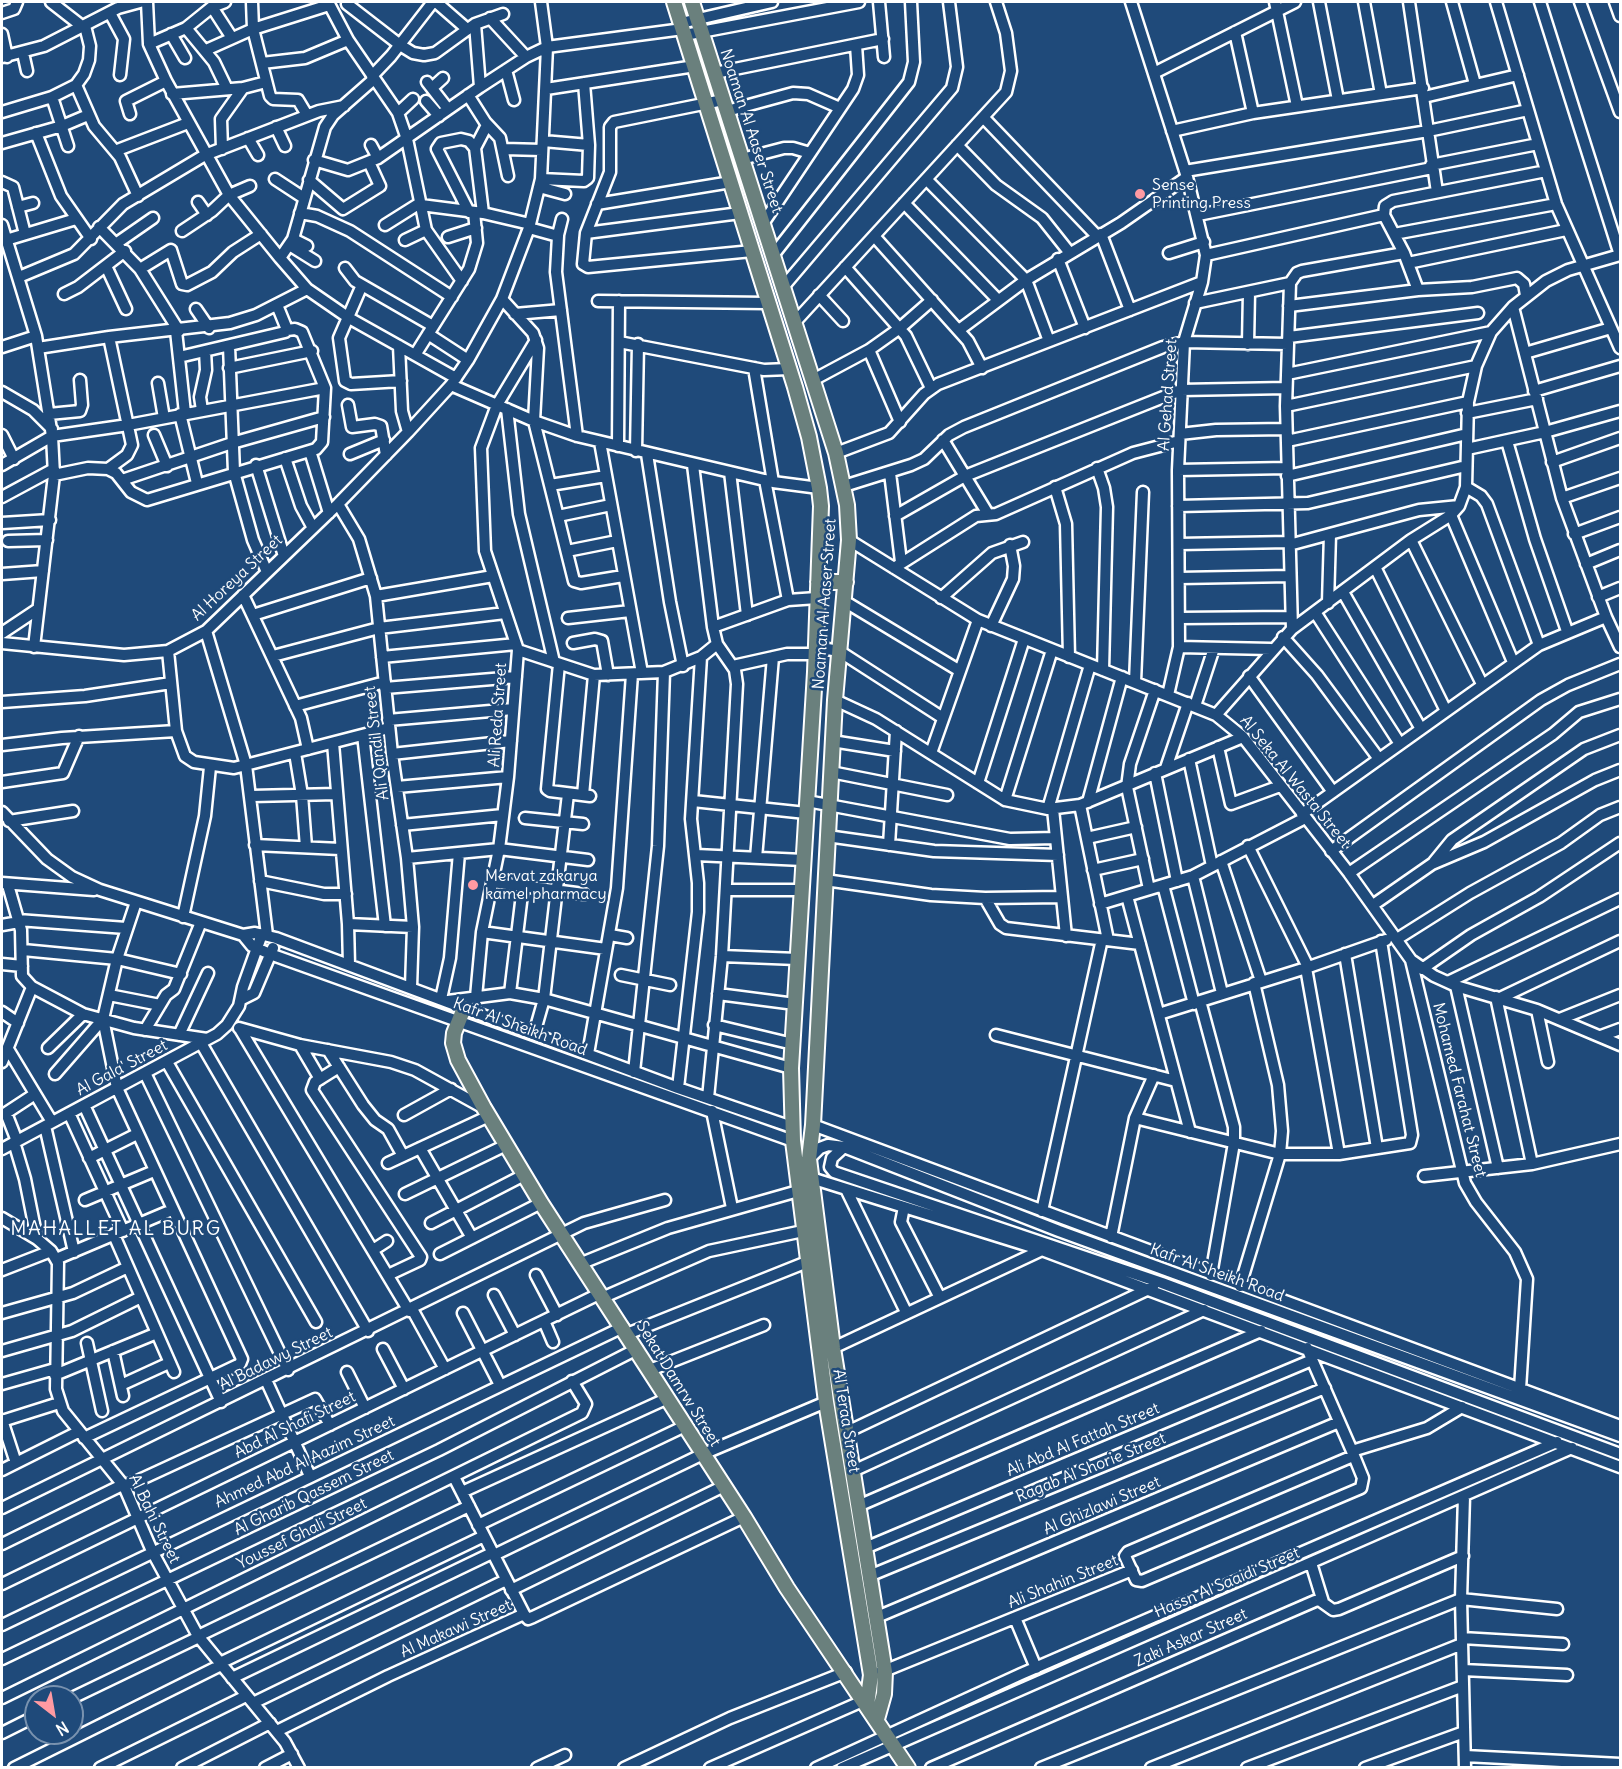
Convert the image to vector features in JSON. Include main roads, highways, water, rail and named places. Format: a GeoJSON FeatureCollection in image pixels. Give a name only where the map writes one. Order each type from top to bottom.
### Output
{"type":"FeatureCollection","features":[{"type":"Feature","properties":{"kind":"main road","name":"Noaman Al Aaser Street"},"geometry":{"type":"LineString","coordinates":[[674,2],[795,387],[809,437],[821,506],[815,672],[792,1044],[793,1134]]}},
{"type":"Feature","properties":{"kind":"main road","name":"Noaman Al Aaser Street"},"geometry":{"type":"LineString","coordinates":[[692,2],[836,453],[847,505],[849,540],[832,741],[813,1125],[809,1159]]}},
{"type":"Feature","properties":{"kind":"main road"},"geometry":{"type":"LineString","coordinates":[[716,132],[732,128]]}},
{"type":"Feature","properties":{"kind":"main road"},"geometry":{"type":"LineString","coordinates":[[795,387],[813,380]]}},
{"type":"Feature","properties":{"kind":"main road"},"geometry":{"type":"LineString","coordinates":[[819,489],[844,488]]}},
{"type":"Feature","properties":{"kind":"main road"},"geometry":{"type":"LineString","coordinates":[[821,506],[847,505]]}},
{"type":"Feature","properties":{"kind":"main road"},"geometry":{"type":"LineString","coordinates":[[818,582],[846,582]]}},
{"type":"Feature","properties":{"kind":"main road"},"geometry":{"type":"LineString","coordinates":[[815,672],[837,675]]}},
{"type":"Feature","properties":{"kind":"main road"},"geometry":{"type":"LineString","coordinates":[[797,954],[820,951]]}},
{"type":"Feature","properties":{"kind":"main road","name":"Sekat Damrw Street"},"geometry":{"type":"LineString","coordinates":[[461,1014],[453,1043],[458,1060],[486,1112],[541,1203],[625,1330],[787,1588],[846,1672],[908,1767]]}},
{"type":"Feature","properties":{"kind":"main road","name":"Al Teraa Street"},"geometry":{"type":"LineString","coordinates":[[793,1134],[807,1262],[818,1286],[833,1348],[885,1672],[884,1694],[877,1719]]}},
{"type":"Feature","properties":{"kind":"main road","name":"Al Teraa Street"},"geometry":{"type":"LineString","coordinates":[[809,1159],[826,1402],[871,1675],[866,1703]]}},
{"type":"Feature","properties":{"kind":"place","name":"Sense Printing Press"},"geometry":{"type":"Point","coordinates":[1140,194]}},
{"type":"Feature","properties":{"kind":"place","name":"Mervat zakarya kamel pharmacy"},"geometry":{"type":"Point","coordinates":[473,885]}},
{"type":"Feature","properties":{"kind":"district","name":"MAHALLET AL BURG"},"geometry":{"type":"Point","coordinates":[116,1229]}}]}
